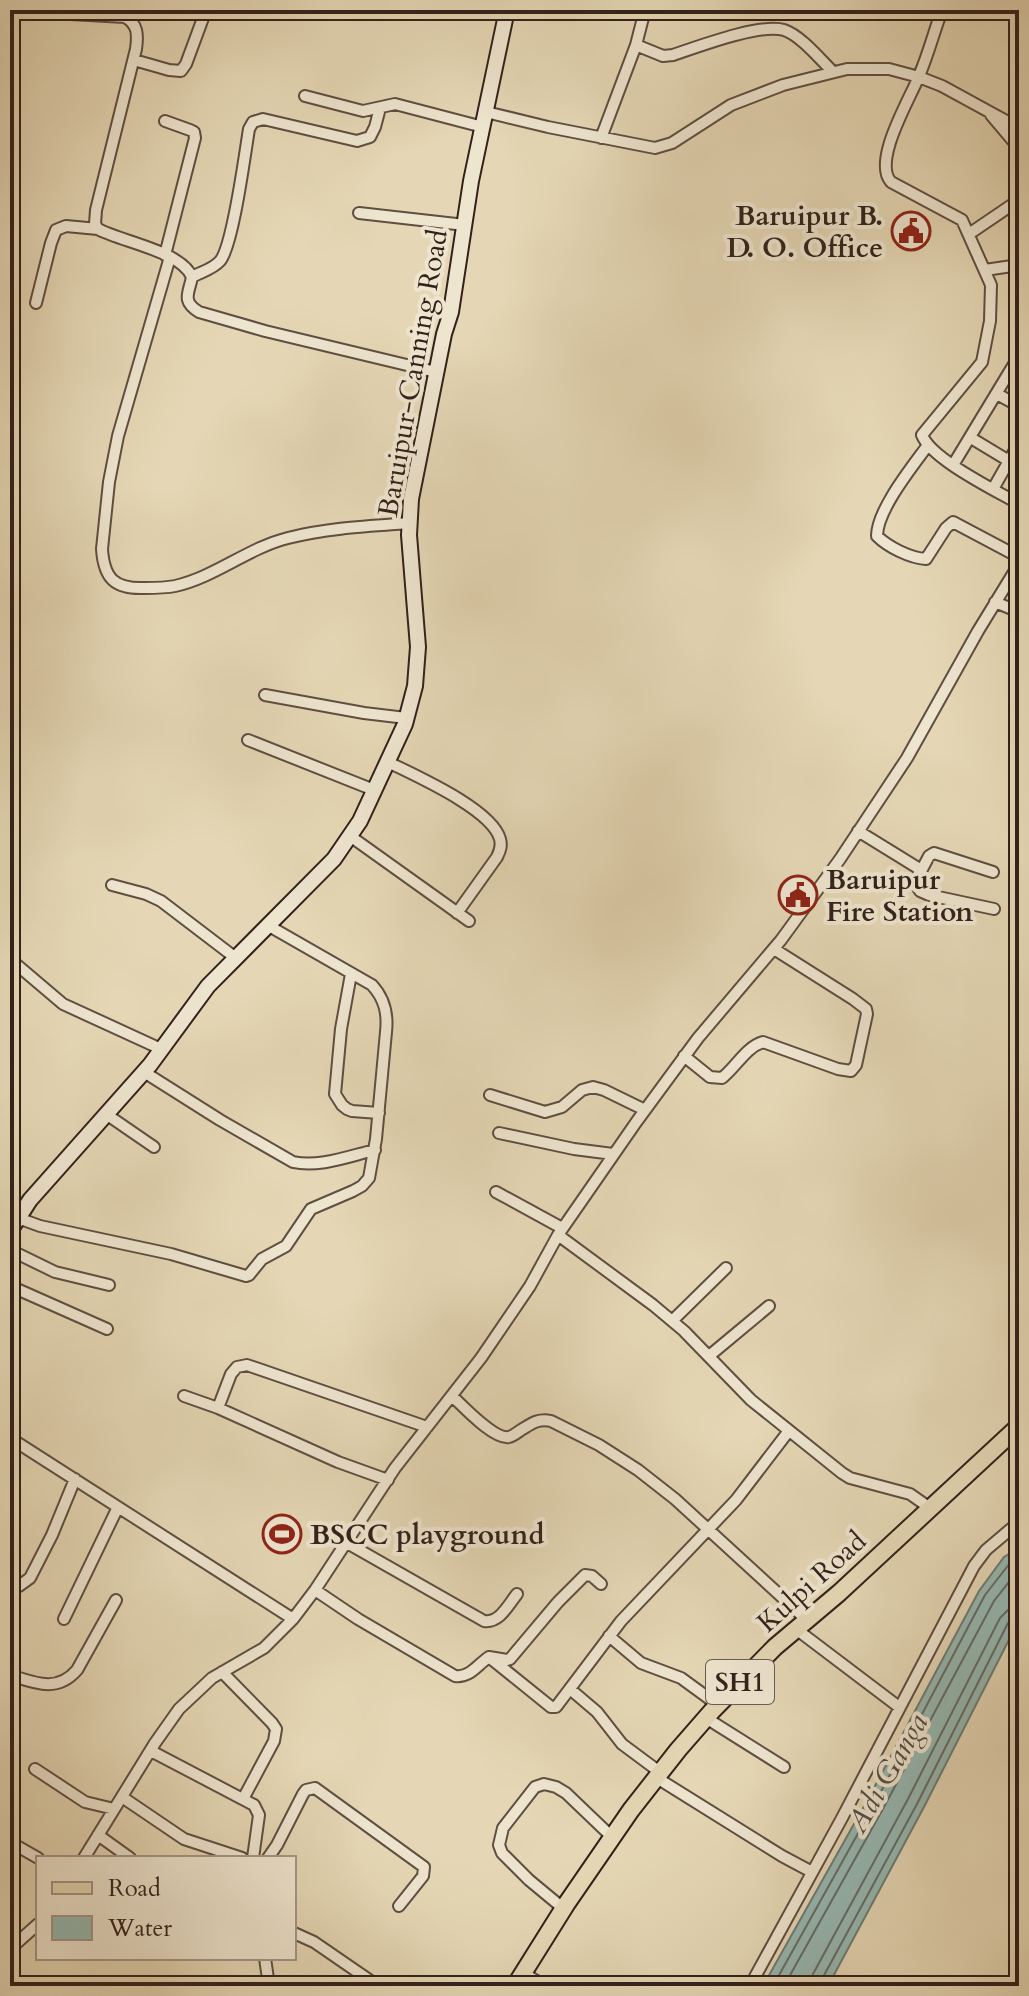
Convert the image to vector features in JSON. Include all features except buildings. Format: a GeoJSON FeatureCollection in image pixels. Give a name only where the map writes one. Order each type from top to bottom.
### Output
{"type":"FeatureCollection","features":[{"type":"Feature","properties":{"kind":"main road","name":"Baruipur-Canning Road"},"geometry":{"type":"LineString","coordinates":[[14,1225],[30,1200],[144,1072],[208,986],[334,859],[360,821],[406,718],[415,686],[418,647],[409,535],[411,499],[451,312],[507,10]]}},
{"type":"Feature","properties":{"kind":"main road","name":"Kulpi Road"},"geometry":{"type":"LineString","coordinates":[[519,1980],[613,1838],[659,1775],[712,1712],[775,1647],[839,1593],[1019,1426]]}},
{"type":"Feature","properties":{"kind":"street"},"geometry":{"type":"LineString","coordinates":[[34,10],[125,17],[134,24],[138,34],[96,210],[95,224],[98,229]]}},
{"type":"Feature","properties":{"kind":"street"},"geometry":{"type":"LineString","coordinates":[[134,60],[181,71],[206,10]]}},
{"type":"Feature","properties":{"kind":"street"},"geometry":{"type":"LineString","coordinates":[[601,138],[636,45],[645,10]]}},
{"type":"Feature","properties":{"kind":"street"},"geometry":{"type":"LineString","coordinates":[[942,10],[919,77],[895,127],[885,174],[891,182],[962,220],[992,291],[984,356],[922,435],[928,445],[953,465],[1019,504]]}},
{"type":"Feature","properties":{"kind":"street"},"geometry":{"type":"LineString","coordinates":[[636,45],[663,56],[673,55],[750,32],[784,30],[794,35],[832,71]]}},
{"type":"Feature","properties":{"kind":"street"},"geometry":{"type":"LineString","coordinates":[[486,112],[645,147],[662,147],[731,105],[783,85],[832,71],[889,69],[942,86],[1019,128]]}},
{"type":"Feature","properties":{"kind":"street"},"geometry":{"type":"LineString","coordinates":[[305,96],[363,111],[395,104],[483,127]]}},
{"type":"Feature","properties":{"kind":"street"},"geometry":{"type":"LineString","coordinates":[[192,277],[216,265],[225,254],[249,129],[253,122],[263,119],[357,141],[370,137],[380,108]]}},
{"type":"Feature","properties":{"kind":"street"},"geometry":{"type":"LineString","coordinates":[[984,108],[1019,148]]}},
{"type":"Feature","properties":{"kind":"street"},"geometry":{"type":"LineString","coordinates":[[165,121],[194,132],[195,138],[168,256],[112,460],[102,549],[103,562],[114,582],[124,587],[138,588],[176,586],[286,538],[410,523]]}},
{"type":"Feature","properties":{"kind":"street"},"geometry":{"type":"LineString","coordinates":[[969,234],[1019,200]]}},
{"type":"Feature","properties":{"kind":"street"},"geometry":{"type":"LineString","coordinates":[[359,213],[465,225]]}},
{"type":"Feature","properties":{"kind":"street"},"geometry":{"type":"LineString","coordinates":[[36,303],[56,230],[66,226],[98,229],[168,256],[189,270],[192,277],[188,299],[192,307],[202,314],[436,372]]}},
{"type":"Feature","properties":{"kind":"street"},"geometry":{"type":"LineString","coordinates":[[985,270],[1019,265]]}},
{"type":"Feature","properties":{"kind":"street"},"geometry":{"type":"LineString","coordinates":[[953,465],[1019,356]]}},
{"type":"Feature","properties":{"kind":"street"},"geometry":{"type":"LineString","coordinates":[[1008,375],[1019,380]]}},
{"type":"Feature","properties":{"kind":"street"},"geometry":{"type":"LineString","coordinates":[[997,394],[1019,406]]}},
{"type":"Feature","properties":{"kind":"street"},"geometry":{"type":"LineString","coordinates":[[971,438],[1019,467]]}},
{"type":"Feature","properties":{"kind":"street"},"geometry":{"type":"LineString","coordinates":[[993,489],[1019,443]]}},
{"type":"Feature","properties":{"kind":"street"},"geometry":{"type":"LineString","coordinates":[[928,445],[898,487],[878,525],[877,536],[904,552],[926,559],[953,522],[1019,557]]}},
{"type":"Feature","properties":{"kind":"street"},"geometry":{"type":"LineString","coordinates":[[85,1856],[179,1709],[212,1678],[264,1648],[293,1619],[315,1590],[388,1480],[481,1358],[613,1154],[684,1056],[774,949],[834,868],[907,758],[1019,564]]}},
{"type":"Feature","properties":{"kind":"street"},"geometry":{"type":"LineString","coordinates":[[995,602],[1019,612]]}},
{"type":"Feature","properties":{"kind":"street"},"geometry":{"type":"LineString","coordinates":[[265,695],[406,718]]}},
{"type":"Feature","properties":{"kind":"street"},"geometry":{"type":"LineString","coordinates":[[248,740],[374,790]]}},
{"type":"Feature","properties":{"kind":"street"},"geometry":{"type":"LineString","coordinates":[[388,762],[446,791],[473,809],[486,819],[500,837],[500,851],[457,913]]}},
{"type":"Feature","properties":{"kind":"street"},"geometry":{"type":"LineString","coordinates":[[858,831],[918,868],[920,873]]}},
{"type":"Feature","properties":{"kind":"street"},"geometry":{"type":"LineString","coordinates":[[350,836],[469,921]]}},
{"type":"Feature","properties":{"kind":"street"},"geometry":{"type":"LineString","coordinates":[[993,872],[934,853],[929,856],[917,885],[923,893],[994,909]]}},
{"type":"Feature","properties":{"kind":"street"},"geometry":{"type":"LineString","coordinates":[[112,885],[161,901],[237,959]]}},
{"type":"Feature","properties":{"kind":"street"},"geometry":{"type":"LineString","coordinates":[[14,1225],[40,1226],[171,1254],[246,1276],[262,1259],[286,1246],[311,1209],[367,1182],[375,1150],[386,1010],[376,988],[269,926]]}},
{"type":"Feature","properties":{"kind":"street"},"geometry":{"type":"LineString","coordinates":[[684,1056],[710,1077],[722,1078],[752,1047],[763,1042],[851,1071],[856,1065],[866,1009],[774,949]]}},
{"type":"Feature","properties":{"kind":"street"},"geometry":{"type":"LineString","coordinates":[[10,959],[63,1004],[161,1049]]}},
{"type":"Feature","properties":{"kind":"street"},"geometry":{"type":"LineString","coordinates":[[351,974],[341,1029],[335,1094],[347,1109],[379,1113]]}},
{"type":"Feature","properties":{"kind":"street"},"geometry":{"type":"LineString","coordinates":[[144,1072],[293,1162],[318,1163],[375,1150]]}},
{"type":"Feature","properties":{"kind":"street"},"geometry":{"type":"LineString","coordinates":[[490,1095],[551,1112],[582,1090],[593,1087],[645,1110]]}},
{"type":"Feature","properties":{"kind":"street"},"geometry":{"type":"LineString","coordinates":[[106,1114],[154,1147]]}},
{"type":"Feature","properties":{"kind":"street"},"geometry":{"type":"LineString","coordinates":[[499,1133],[613,1154]]}},
{"type":"Feature","properties":{"kind":"street"},"geometry":{"type":"LineString","coordinates":[[496,1192],[560,1232],[672,1321],[693,1339],[737,1388],[842,1473],[850,1478],[910,1494],[930,1508]]}},
{"type":"Feature","properties":{"kind":"street"},"geometry":{"type":"LineString","coordinates":[[10,1250],[55,1272],[109,1285]]}},
{"type":"Feature","properties":{"kind":"street"},"geometry":{"type":"LineString","coordinates":[[672,1321],[726,1268]]}},
{"type":"Feature","properties":{"kind":"street"},"geometry":{"type":"LineString","coordinates":[[10,1286],[107,1329]]}},
{"type":"Feature","properties":{"kind":"street"},"geometry":{"type":"LineString","coordinates":[[709,1356],[769,1306]]}},
{"type":"Feature","properties":{"kind":"street"},"geometry":{"type":"LineString","coordinates":[[218,1408],[231,1374],[237,1367],[247,1365],[427,1427]]}},
{"type":"Feature","properties":{"kind":"street"},"geometry":{"type":"LineString","coordinates":[[184,1396],[388,1480]]}},
{"type":"Feature","properties":{"kind":"street"},"geometry":{"type":"LineString","coordinates":[[452,1396],[501,1436],[509,1437],[545,1419],[599,1445],[638,1470],[708,1529],[801,1624],[899,1707]]}},
{"type":"Feature","properties":{"kind":"street"},"geometry":{"type":"LineString","coordinates":[[489,1657],[553,1708],[557,1706],[621,1621],[736,1500],[788,1432]]}},
{"type":"Feature","properties":{"kind":"street"},"geometry":{"type":"LineString","coordinates":[[10,1438],[293,1619]]}},
{"type":"Feature","properties":{"kind":"street"},"geometry":{"type":"LineString","coordinates":[[10,1588],[30,1578],[75,1479]]}},
{"type":"Feature","properties":{"kind":"street"},"geometry":{"type":"LineString","coordinates":[[64,1619],[118,1507]]}},
{"type":"Feature","properties":{"kind":"street"},"geometry":{"type":"LineString","coordinates":[[750,1986],[974,1566],[986,1550],[1019,1522]]}},
{"type":"Feature","properties":{"kind":"street"},"geometry":{"type":"LineString","coordinates":[[347,1543],[484,1621],[498,1619],[517,1594]]}},
{"type":"Feature","properties":{"kind":"street"},"geometry":{"type":"LineString","coordinates":[[315,1590],[358,1619],[455,1676],[462,1677],[489,1657],[510,1659],[585,1575],[592,1576],[601,1584]]}},
{"type":"Feature","properties":{"kind":"street"},"geometry":{"type":"LineString","coordinates":[[10,1675],[44,1684],[62,1683],[68,1679],[77,1670],[116,1600]]}},
{"type":"Feature","properties":{"kind":"street"},"geometry":{"type":"LineString","coordinates":[[609,1636],[641,1663],[681,1678],[712,1712],[784,1767]]}},
{"type":"Feature","properties":{"kind":"street"},"geometry":{"type":"LineString","coordinates":[[222,1672],[276,1729],[274,1741],[243,1799]]}},
{"type":"Feature","properties":{"kind":"street"},"geometry":{"type":"LineString","coordinates":[[570,1689],[597,1712],[622,1744],[659,1775],[782,1856],[812,1872]]}},
{"type":"Feature","properties":{"kind":"street"},"geometry":{"type":"LineString","coordinates":[[151,1751],[254,1805],[259,1815],[253,1856]]}},
{"type":"Feature","properties":{"kind":"street"},"geometry":{"type":"LineString","coordinates":[[35,1769],[85,1802],[114,1809]]}},
{"type":"Feature","properties":{"kind":"street"},"geometry":{"type":"LineString","coordinates":[[564,1909],[502,1853],[499,1845],[503,1828],[535,1787],[549,1784],[566,1793],[613,1838]]}},
{"type":"Feature","properties":{"kind":"street"},"geometry":{"type":"LineString","coordinates":[[269,1856],[303,1794],[315,1788],[424,1867],[423,1876],[399,1906]]}},
{"type":"Feature","properties":{"kind":"street"},"geometry":{"type":"LineString","coordinates":[[122,1797],[184,1839],[236,1856]]}},
{"type":"Feature","properties":{"kind":"street"},"geometry":{"type":"LineString","coordinates":[[98,1835],[127,1856]]}},
{"type":"Feature","properties":{"kind":"street"},"geometry":{"type":"LineString","coordinates":[[10,1842],[36,1857]]}},
{"type":"Feature","properties":{"kind":"street"},"geometry":{"type":"LineString","coordinates":[[10,1949],[36,1926]]}},
{"type":"Feature","properties":{"kind":"street"},"geometry":{"type":"LineString","coordinates":[[296,1934],[314,1942],[378,1986]]}},
{"type":"Feature","properties":{"kind":"street"},"geometry":{"type":"LineString","coordinates":[[265,1960],[269,1986]]}},
{"type":"Feature","properties":{"kind":"street"},"geometry":{"type":"LineString","coordinates":[[519,1980],[545,1986]]}},
{"type":"Feature","properties":{"kind":"water","name":"Adi Ganga"},"geometry":{"type":"Polygon","coordinates":[[[1019,1548],[1019,1620],[828,1986],[763,1986],[868,1799],[979,1591],[1004,1557],[1019,1548]]]}},
{"type":"Feature","properties":{"kind":"place","name":"Baruipur B. D. O. Office"},"geometry":{"type":"Point","coordinates":[911,231]}},
{"type":"Feature","properties":{"kind":"place","name":"Baruipur Fire Station"},"geometry":{"type":"Point","coordinates":[798,895]}},
{"type":"Feature","properties":{"kind":"place","name":"BSCC playground"},"geometry":{"type":"Point","coordinates":[282,1534]}}]}
